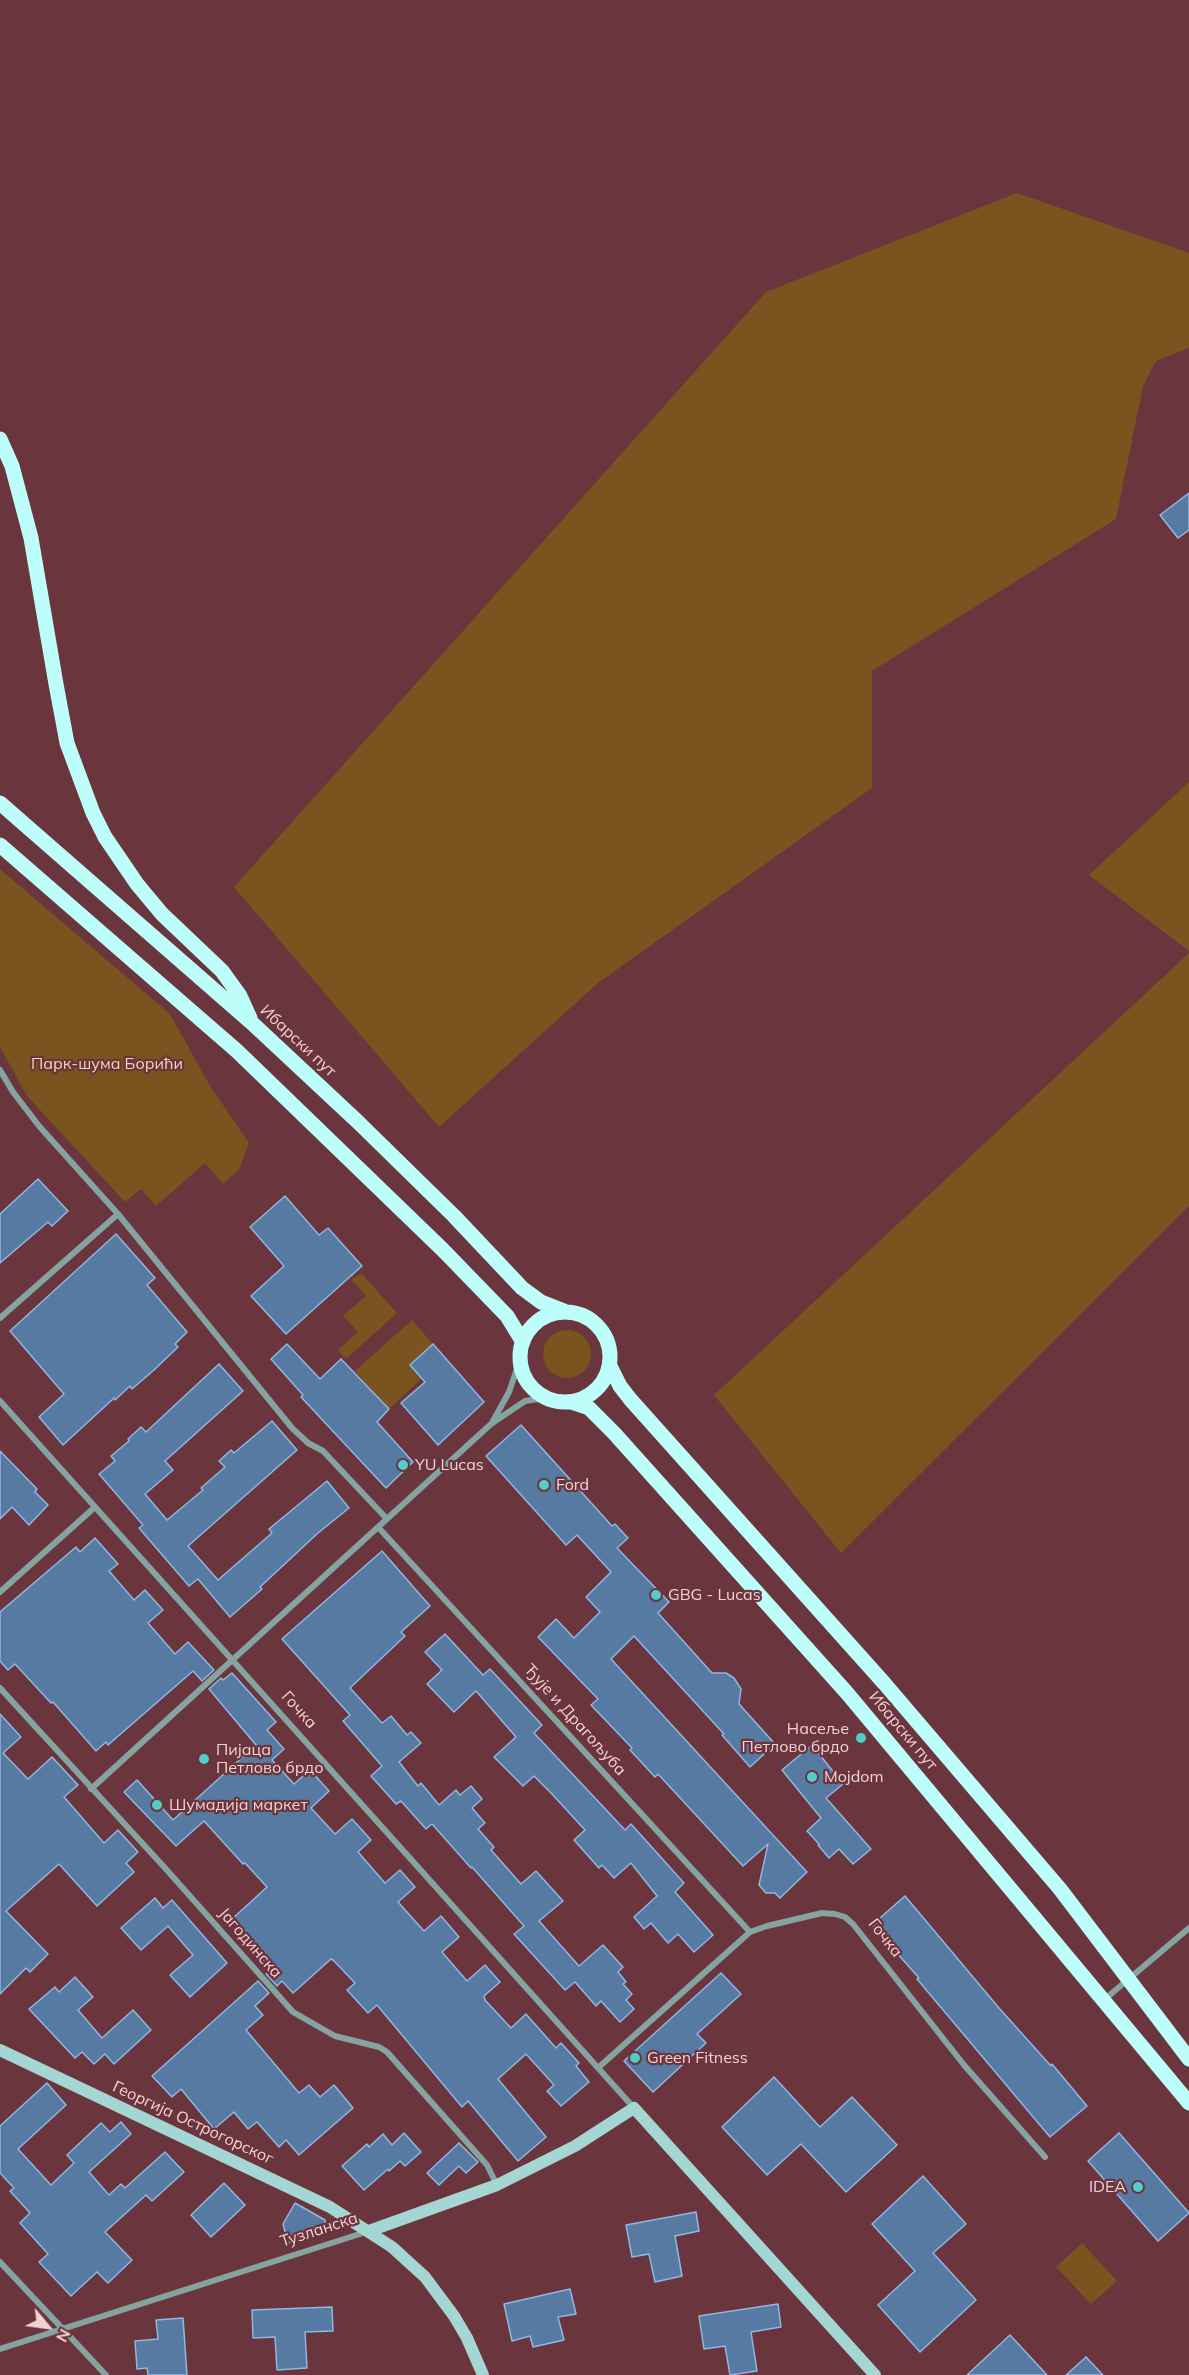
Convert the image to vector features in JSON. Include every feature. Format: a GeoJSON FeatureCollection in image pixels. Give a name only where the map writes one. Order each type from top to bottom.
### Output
{"type":"FeatureCollection","features":[{"type":"Feature","properties":{"kind":"main road"},"geometry":{"type":"LineString","coordinates":[[0,439],[12,466],[32,538],[68,742],[93,813],[105,837],[137,884],[162,914],[222,971],[240,996],[252,1023]]}},
{"type":"Feature","properties":{"kind":"main road","name":"Ибарски пут"},"geometry":{"type":"LineString","coordinates":[[0,803],[252,1023],[454,1216],[522,1288],[541,1302],[564,1311]]}},
{"type":"Feature","properties":{"kind":"main road"},"geometry":{"type":"LineString","coordinates":[[0,845],[237,1051],[444,1250],[507,1316],[523,1342]]}},
{"type":"Feature","properties":{"kind":"main road"},"geometry":{"type":"LineString","coordinates":[[564,1311],[576,1312],[596,1323],[609,1343],[610,1366],[602,1383],[596,1390],[580,1400],[571,1402],[555,1401],[535,1390],[522,1371],[520,1360],[523,1342],[534,1324],[543,1317],[564,1311]]}},
{"type":"Feature","properties":{"kind":"main road","name":"Ибарски пут"},"geometry":{"type":"LineString","coordinates":[[610,1366],[620,1386],[630,1399],[884,1683],[1060,1889],[1189,2058]]}},
{"type":"Feature","properties":{"kind":"main road","name":"Ибарски пут"},"geometry":{"type":"LineString","coordinates":[[571,1402],[589,1408],[714,1542],[854,1701],[1105,1999],[1189,2103]]}},
{"type":"Feature","properties":{"kind":"street"},"geometry":{"type":"LineString","coordinates":[[0,1070],[13,1092],[39,1126],[118,1214],[292,1428],[308,1443],[323,1451],[387,1519]]}},
{"type":"Feature","properties":{"kind":"street"},"geometry":{"type":"LineString","coordinates":[[0,1318],[118,1214]]}},
{"type":"Feature","properties":{"kind":"street"},"geometry":{"type":"LineString","coordinates":[[491,1424],[509,1392],[520,1360]]}},
{"type":"Feature","properties":{"kind":"street"},"geometry":{"type":"LineString","coordinates":[[91,1789],[491,1424],[525,1401],[538,1399],[555,1401]]}},
{"type":"Feature","properties":{"kind":"street","name":"Гочка"},"geometry":{"type":"LineString","coordinates":[[0,1401],[875,2375]]}},
{"type":"Feature","properties":{"kind":"street"},"geometry":{"type":"LineString","coordinates":[[0,1592],[95,1507]]}},
{"type":"Feature","properties":{"kind":"street","name":"Ђује и Драгољуба"},"geometry":{"type":"LineString","coordinates":[[378,1527],[750,1932]]}},
{"type":"Feature","properties":{"kind":"street","name":"Јагодинска"},"geometry":{"type":"LineString","coordinates":[[0,1688],[293,2012],[335,2036],[379,2047],[387,2052],[487,2165],[497,2185]]}},
{"type":"Feature","properties":{"kind":"street","name":"Гочка"},"geometry":{"type":"LineString","coordinates":[[598,2067],[750,1932],[822,1913],[835,1914],[845,1917],[853,1924],[964,2065],[1045,2157]]}},
{"type":"Feature","properties":{"kind":"street"},"geometry":{"type":"LineString","coordinates":[[1105,1999],[1189,1928]]}},
{"type":"Feature","properties":{"kind":"street","name":"Георгија Острогорског"},"geometry":{"type":"LineString","coordinates":[[0,2050],[305,2194],[369,2231],[408,2260],[432,2285],[463,2331],[483,2375]]}},
{"type":"Feature","properties":{"kind":"street","name":"Тузланска"},"geometry":{"type":"LineString","coordinates":[[0,2349],[369,2231],[497,2185],[575,2146],[634,2108]]}},
{"type":"Feature","properties":{"kind":"street"},"geometry":{"type":"LineString","coordinates":[[0,2262],[62,2331],[106,2375]]}},
{"type":"Feature","properties":{"kind":"green space"},"geometry":{"type":"Polygon","coordinates":[[[1017,193],[1189,253],[1189,348],[1156,361],[1143,386],[1116,519],[872,671],[872,788],[598,983],[439,1127],[234,887],[766,292],[1017,193]]]}},
{"type":"Feature","properties":{"kind":"green space"},"geometry":{"type":"Polygon","coordinates":[[[1189,782],[1189,951],[1089,875],[1189,782]]]}},
{"type":"Feature","properties":{"kind":"green space","name":"Парк-шума Борићи"},"geometry":{"type":"Polygon","coordinates":[[[0,869],[170,1014],[210,1086],[249,1143],[239,1170],[223,1184],[205,1163],[156,1206],[141,1189],[125,1202],[27,1096],[0,1047],[0,869]]]}},
{"type":"Feature","properties":{"kind":"green space"},"geometry":{"type":"Polygon","coordinates":[[[1189,953],[1189,1206],[841,1553],[714,1395],[1189,953]]]}},
{"type":"Feature","properties":{"kind":"green space"},"geometry":{"type":"Polygon","coordinates":[[[362,1274],[397,1313],[346,1359],[338,1350],[358,1332],[343,1316],[366,1296],[351,1279],[362,1274]]]}},
{"type":"Feature","properties":{"kind":"green space"},"geometry":{"type":"Polygon","coordinates":[[[412,1320],[433,1344],[410,1365],[422,1378],[389,1409],[355,1371],[412,1320]]]}},
{"type":"Feature","properties":{"kind":"green space"},"geometry":{"type":"Polygon","coordinates":[[[567,1330],[584,1337],[591,1354],[584,1371],[567,1378],[550,1371],[543,1354],[550,1337],[567,1330]]]}},
{"type":"Feature","properties":{"kind":"green space"},"geometry":{"type":"Polygon","coordinates":[[[1082,2243],[1117,2281],[1091,2304],[1056,2267],[1082,2243]]]}},
{"type":"Feature","properties":{"kind":"building"},"geometry":{"type":"Polygon","coordinates":[[[1189,493],[1189,530],[1178,538],[1160,515],[1189,493]]]}},
{"type":"Feature","properties":{"kind":"building"},"geometry":{"type":"Polygon","coordinates":[[[38,1179],[68,1211],[52,1226],[48,1222],[0,1263],[0,1214],[38,1179]]]}},
{"type":"Feature","properties":{"kind":"building"},"geometry":{"type":"Polygon","coordinates":[[[285,1196],[319,1235],[328,1228],[362,1266],[286,1334],[251,1296],[284,1266],[250,1227],[285,1196]]]}},
{"type":"Feature","properties":{"kind":"building"},"geometry":{"type":"Polygon","coordinates":[[[116,1234],[155,1278],[147,1285],[187,1332],[175,1344],[178,1347],[154,1370],[132,1389],[130,1386],[115,1400],[114,1398],[63,1445],[39,1417],[64,1394],[10,1331],[116,1234]]]}},
{"type":"Feature","properties":{"kind":"building"},"geometry":{"type":"Polygon","coordinates":[[[287,1344],[320,1379],[341,1359],[389,1409],[377,1422],[413,1462],[386,1488],[301,1397],[303,1395],[271,1359],[287,1344]]]}},
{"type":"Feature","properties":{"kind":"building"},"geometry":{"type":"Polygon","coordinates":[[[433,1344],[484,1402],[438,1445],[401,1403],[425,1382],[410,1365],[433,1344]]]}},
{"type":"Feature","properties":{"kind":"building"},"geometry":{"type":"Polygon","coordinates":[[[219,1364],[243,1391],[165,1461],[173,1470],[145,1494],[167,1520],[203,1490],[201,1488],[225,1467],[219,1461],[231,1450],[234,1453],[272,1421],[297,1450],[188,1546],[218,1580],[272,1533],[269,1529],[327,1481],[349,1508],[318,1533],[260,1587],[262,1589],[230,1617],[198,1579],[189,1586],[139,1528],[143,1525],[99,1474],[115,1461],[111,1456],[141,1427],[146,1432],[219,1364]]]}},
{"type":"Feature","properties":{"kind":"building"},"geometry":{"type":"Polygon","coordinates":[[[521,1425],[612,1526],[615,1524],[628,1538],[617,1548],[669,1602],[658,1613],[712,1673],[726,1673],[734,1678],[741,1689],[739,1704],[775,1744],[750,1767],[722,1735],[724,1734],[634,1636],[611,1659],[807,1872],[780,1898],[775,1893],[766,1893],[759,1885],[768,1844],[743,1866],[658,1774],[655,1777],[630,1750],[632,1748],[591,1705],[598,1699],[538,1637],[556,1619],[574,1638],[600,1612],[586,1597],[611,1572],[577,1535],[566,1545],[486,1456],[521,1425]]]}},
{"type":"Feature","properties":{"kind":"building"},"geometry":{"type":"Polygon","coordinates":[[[0,1451],[37,1489],[35,1492],[48,1505],[29,1525],[12,1507],[0,1519],[0,1451]]]}},
{"type":"Feature","properties":{"kind":"building"},"geometry":{"type":"Polygon","coordinates":[[[95,1538],[118,1564],[109,1571],[134,1600],[145,1590],[163,1610],[148,1623],[175,1654],[188,1642],[214,1670],[202,1681],[193,1671],[108,1745],[106,1742],[96,1751],[53,1702],[51,1703],[15,1664],[8,1670],[0,1661],[0,1612],[76,1547],[80,1552],[95,1538]]]}},
{"type":"Feature","properties":{"kind":"building"},"geometry":{"type":"Polygon","coordinates":[[[382,1551],[430,1606],[401,1632],[405,1636],[350,1688],[382,1723],[391,1716],[407,1735],[411,1732],[421,1743],[399,1762],[418,1786],[421,1783],[439,1805],[456,1790],[460,1795],[471,1786],[482,1799],[472,1808],[485,1823],[478,1829],[494,1847],[491,1850],[521,1884],[536,1871],[563,1901],[539,1921],[579,1966],[603,1945],[623,1967],[618,1972],[626,1982],[623,1984],[632,1994],[626,2000],[634,2009],[620,2022],[601,2001],[596,2006],[575,1982],[565,1990],[514,1934],[524,1926],[472,1867],[432,1824],[426,1829],[401,1801],[396,1804],[371,1776],[382,1766],[343,1721],[350,1715],[282,1639],[382,1551]]]}},
{"type":"Feature","properties":{"kind":"building"},"geometry":{"type":"Polygon","coordinates":[[[445,1634],[483,1675],[490,1669],[542,1725],[534,1733],[625,1830],[631,1824],[684,1883],[675,1892],[713,1935],[694,1952],[678,1934],[668,1943],[651,1923],[644,1929],[634,1917],[657,1896],[631,1863],[614,1878],[602,1865],[599,1868],[574,1840],[585,1830],[552,1794],[534,1776],[523,1786],[494,1757],[516,1737],[476,1691],[454,1712],[427,1684],[442,1670],[425,1652],[445,1634]]]}},
{"type":"Feature","properties":{"kind":"building"},"geometry":{"type":"Polygon","coordinates":[[[232,1673],[276,1722],[267,1730],[284,1749],[272,1760],[294,1784],[310,1770],[329,1791],[311,1808],[335,1834],[352,1819],[371,1840],[358,1852],[385,1883],[400,1870],[415,1887],[398,1902],[424,1931],[441,1916],[459,1937],[442,1952],[467,1981],[485,1965],[500,1982],[484,1996],[485,2000],[511,2028],[526,2014],[556,2048],[561,2043],[579,2063],[576,2066],[589,2082],[561,2106],[547,2091],[554,2085],[526,2054],[498,2079],[546,2137],[518,2161],[468,2101],[462,2107],[377,2005],[368,2013],[347,1990],[355,1983],[333,1960],[331,1959],[293,1993],[282,1981],[277,1986],[266,1974],[271,1969],[259,1956],[261,1954],[231,1920],[267,1887],[204,1821],[176,1846],[124,1792],[137,1780],[173,1820],[256,1745],[209,1689],[221,1678],[223,1680],[232,1673]]]}},
{"type":"Feature","properties":{"kind":"building"},"geometry":{"type":"Polygon","coordinates":[[[0,1714],[21,1737],[3,1753],[28,1779],[52,1757],[78,1785],[64,1797],[104,1843],[118,1830],[138,1852],[126,1863],[134,1872],[97,1906],[59,1864],[6,1911],[48,1954],[30,1972],[26,1968],[0,1994],[0,1714]]]}},
{"type":"Feature","properties":{"kind":"building"},"geometry":{"type":"Polygon","coordinates":[[[812,1745],[843,1784],[826,1798],[871,1849],[853,1864],[839,1849],[829,1858],[807,1831],[821,1818],[782,1770],[812,1745]]]}},
{"type":"Feature","properties":{"kind":"building"},"geometry":{"type":"Polygon","coordinates":[[[905,1896],[999,2008],[1051,2066],[1052,2064],[1087,2106],[1050,2137],[917,1979],[919,1978],[872,1925],[905,1896]]]}},
{"type":"Feature","properties":{"kind":"building"},"geometry":{"type":"Polygon","coordinates":[[[155,1898],[163,1908],[172,1900],[227,1963],[190,1997],[170,1975],[193,1955],[168,1926],[141,1950],[121,1928],[155,1898]]]}},
{"type":"Feature","properties":{"kind":"building"},"geometry":{"type":"Polygon","coordinates":[[[721,1973],[741,1994],[697,2034],[706,2043],[653,2092],[624,2061],[721,1973]]]}},
{"type":"Feature","properties":{"kind":"building"},"geometry":{"type":"Polygon","coordinates":[[[75,1977],[93,1997],[78,2010],[102,2038],[133,2010],[151,2030],[114,2064],[105,2054],[94,2064],[82,2052],[75,2058],[29,2009],[55,1987],[59,1992],[75,1977]]]}},
{"type":"Feature","properties":{"kind":"building"},"geometry":{"type":"Polygon","coordinates":[[[258,1981],[269,1993],[255,2006],[263,2015],[246,2030],[299,2093],[309,2085],[320,2097],[334,2085],[353,2108],[299,2155],[286,2140],[279,2147],[257,2122],[248,2129],[234,2112],[214,2129],[181,2089],[172,2097],[152,2076],[258,1981]]]}},
{"type":"Feature","properties":{"kind":"building"},"geometry":{"type":"Polygon","coordinates":[[[774,2077],[820,2127],[852,2097],[897,2145],[846,2192],[801,2144],[767,2175],[722,2127],[774,2077]]]}},
{"type":"Feature","properties":{"kind":"building"},"geometry":{"type":"Polygon","coordinates":[[[47,2083],[66,2105],[18,2149],[51,2185],[74,2163],[67,2155],[101,2123],[110,2132],[121,2122],[131,2134],[89,2172],[109,2195],[121,2184],[125,2188],[165,2152],[184,2172],[152,2201],[146,2195],[105,2232],[132,2260],[108,2283],[97,2272],[71,2296],[39,2262],[48,2254],[20,2223],[30,2213],[10,2191],[14,2188],[0,2173],[0,2126],[47,2083]]]}},
{"type":"Feature","properties":{"kind":"building"},"geometry":{"type":"Polygon","coordinates":[[[404,2133],[421,2152],[405,2166],[400,2161],[389,2171],[388,2169],[364,2190],[342,2166],[367,2144],[369,2147],[383,2134],[392,2145],[404,2133]]]}},
{"type":"Feature","properties":{"kind":"building","name":"IDEA"},"geometry":{"type":"Polygon","coordinates":[[[1119,2133],[1189,2213],[1158,2241],[1088,2161],[1119,2133]]]}},
{"type":"Feature","properties":{"kind":"building"},"geometry":{"type":"Polygon","coordinates":[[[459,2143],[478,2162],[466,2173],[459,2166],[439,2185],[427,2173],[459,2143]]]}},
{"type":"Feature","properties":{"kind":"building"},"geometry":{"type":"Polygon","coordinates":[[[923,2176],[966,2224],[933,2253],[976,2300],[920,2352],[878,2305],[915,2271],[872,2224],[923,2176]]]}},
{"type":"Feature","properties":{"kind":"building"},"geometry":{"type":"Polygon","coordinates":[[[224,2183],[245,2205],[211,2237],[191,2215],[224,2183]]]}},
{"type":"Feature","properties":{"kind":"building"},"geometry":{"type":"Polygon","coordinates":[[[295,2203],[325,2220],[325,2232],[288,2243],[283,2224],[295,2203]]]}},
{"type":"Feature","properties":{"kind":"building"},"geometry":{"type":"Polygon","coordinates":[[[696,2212],[699,2231],[675,2236],[682,2276],[655,2282],[649,2254],[632,2257],[626,2225],[696,2212]]]}},
{"type":"Feature","properties":{"kind":"building"},"geometry":{"type":"Polygon","coordinates":[[[570,2289],[576,2314],[558,2317],[564,2340],[533,2347],[530,2336],[512,2341],[504,2304],[570,2289]]]}},
{"type":"Feature","properties":{"kind":"building"},"geometry":{"type":"Polygon","coordinates":[[[778,2304],[781,2327],[751,2332],[757,2371],[730,2375],[725,2346],[704,2349],[699,2316],[778,2304]]]}},
{"type":"Feature","properties":{"kind":"building"},"geometry":{"type":"Polygon","coordinates":[[[332,2307],[333,2331],[305,2332],[307,2368],[277,2370],[275,2337],[253,2338],[252,2310],[332,2307]]]}},
{"type":"Feature","properties":{"kind":"building"},"geometry":{"type":"Polygon","coordinates":[[[183,2318],[187,2375],[148,2375],[147,2368],[137,2369],[135,2341],[158,2339],[156,2320],[183,2318]]]}},
{"type":"Feature","properties":{"kind":"building"},"geometry":{"type":"Polygon","coordinates":[[[1010,2335],[1047,2375],[967,2375],[1010,2335]]]}},
{"type":"Feature","properties":{"kind":"building"},"geometry":{"type":"Polygon","coordinates":[[[1086,2357],[1103,2375],[1066,2375],[1086,2357]]]}},
{"type":"Feature","properties":{"kind":"place","name":"YU Lucas"},"geometry":{"type":"Point","coordinates":[403,1465]}},
{"type":"Feature","properties":{"kind":"place","name":"Ford"},"geometry":{"type":"Point","coordinates":[544,1485]}},
{"type":"Feature","properties":{"kind":"place","name":"GBG - Lucas"},"geometry":{"type":"Point","coordinates":[656,1595]}},
{"type":"Feature","properties":{"kind":"place","name":"Насеље Петлово брдо"},"geometry":{"type":"Point","coordinates":[861,1738]}},
{"type":"Feature","properties":{"kind":"place","name":"Пијаца Петлово брдо"},"geometry":{"type":"Point","coordinates":[204,1759]}},
{"type":"Feature","properties":{"kind":"place","name":"Mojdom"},"geometry":{"type":"Point","coordinates":[812,1777]}},
{"type":"Feature","properties":{"kind":"place","name":"Шумадија маркет"},"geometry":{"type":"Point","coordinates":[157,1805]}},
{"type":"Feature","properties":{"kind":"place","name":"Green Fitness"},"geometry":{"type":"Point","coordinates":[635,2058]}},
{"type":"Feature","properties":{"kind":"place","name":"IDEA"},"geometry":{"type":"Point","coordinates":[1138,2187]}}]}
